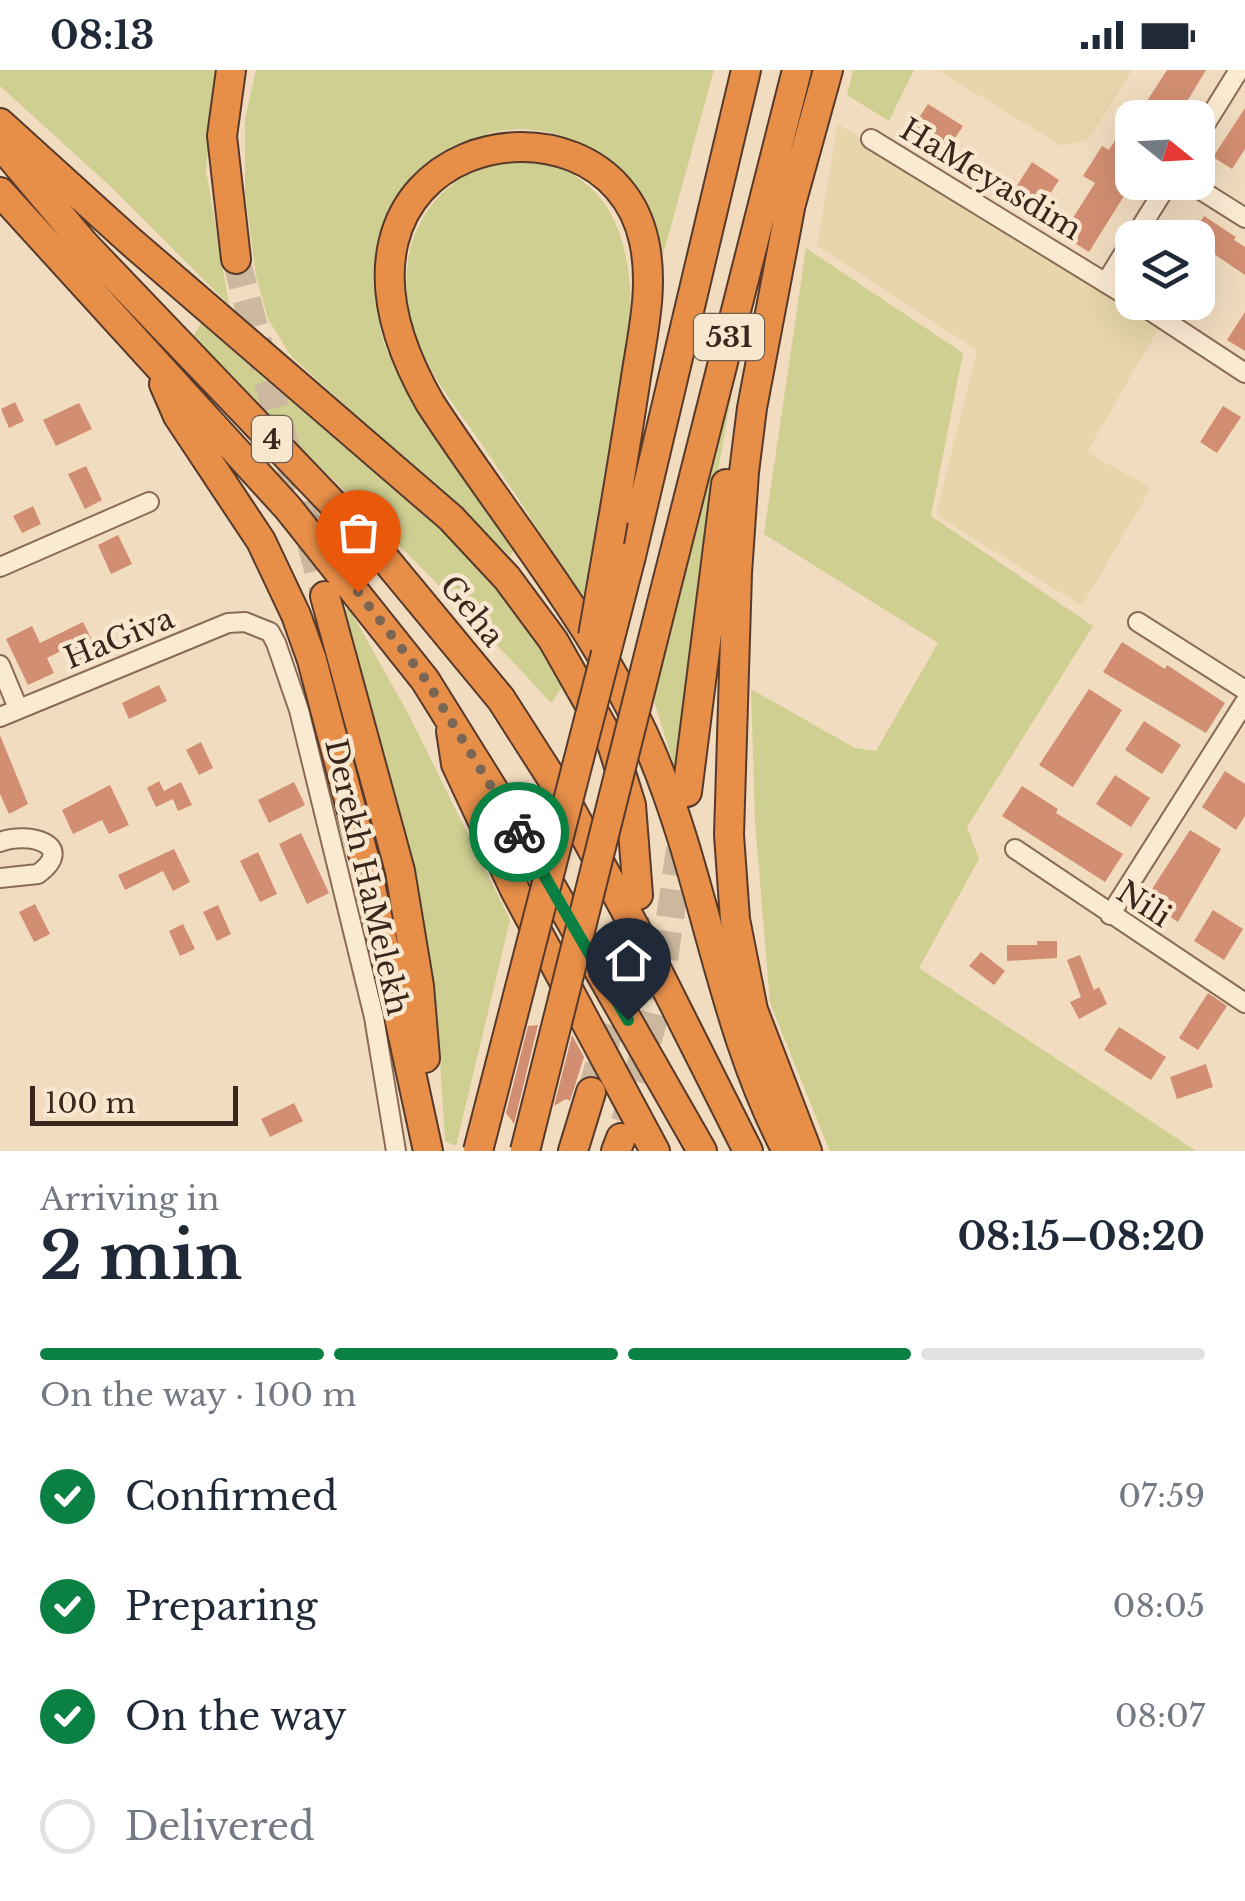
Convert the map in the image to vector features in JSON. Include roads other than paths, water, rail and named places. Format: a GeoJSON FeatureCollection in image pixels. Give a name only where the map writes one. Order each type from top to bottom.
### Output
{"type":"FeatureCollection","features":[{"type":"Feature","properties":{"kind":"highway"},"geometry":{"type":"LineString","coordinates":[[231,70],[222,136],[236,259]]}},
{"type":"Feature","properties":{"kind":"highway","name":"531"},"geometry":{"type":"LineString","coordinates":[[478,1151],[631,556],[746,70]]}},
{"type":"Feature","properties":{"kind":"highway","name":"531"},"geometry":{"type":"LineString","coordinates":[[525,1151],[797,70]]}},
{"type":"Feature","properties":{"kind":"highway"},"geometry":{"type":"LineString","coordinates":[[687,792],[734,438],[754,345],[828,70]]}},
{"type":"Feature","properties":{"kind":"highway"},"geometry":{"type":"LineString","coordinates":[[0,123],[129,240],[451,518],[507,578],[554,640],[612,744],[631,805],[638,895]]}},
{"type":"Feature","properties":{"kind":"highway"},"geometry":{"type":"LineString","coordinates":[[549,874],[614,520],[647,309],[648,261],[639,222],[612,180],[585,159],[526,142],[474,150],[441,167],[424,182],[402,214],[394,238],[388,286],[397,333],[430,403],[595,647],[641,730],[673,812],[746,1057],[787,1151]]}},
{"type":"Feature","properties":{"kind":"highway","name":"Geha"},"geometry":{"type":"LineString","coordinates":[[0,144],[85,245],[382,554],[500,700],[565,799],[748,1151]]}},
{"type":"Feature","properties":{"kind":"highway","name":"4"},"geometry":{"type":"LineString","coordinates":[[0,192],[288,508],[426,680],[579,934],[702,1151]]}},
{"type":"Feature","properties":{"kind":"highway"},"geometry":{"type":"LineString","coordinates":[[791,203],[752,408],[743,487],[729,835],[735,919],[753,1010],[808,1151]]}},
{"type":"Feature","properties":{"kind":"highway"},"geometry":{"type":"LineString","coordinates":[[156,364],[178,416],[261,541],[296,615],[312,660],[366,864],[429,1151]]}},
{"type":"Feature","properties":{"kind":"highway"},"geometry":{"type":"LineString","coordinates":[[325,596],[386,817],[410,927],[420,1004],[429,1151]]}},
{"type":"Feature","properties":{"kind":"highway"},"geometry":{"type":"LineString","coordinates":[[448,715],[456,764],[515,890],[656,1151]]}},
{"type":"Feature","properties":{"kind":"highway"},"geometry":{"type":"LineString","coordinates":[[574,1145],[591,1092]]}},
{"type":"Feature","properties":{"kind":"street"},"geometry":{"type":"LineString","coordinates":[[1215,109],[1239,70]]}},
{"type":"Feature","properties":{"kind":"street","name":"HaMeyasdim"},"geometry":{"type":"LineString","coordinates":[[871,138],[1115,288]]}},
{"type":"Feature","properties":{"kind":"street"},"geometry":{"type":"LineString","coordinates":[[1215,199],[1245,218]]}},
{"type":"Feature","properties":{"kind":"street"},"geometry":{"type":"LineString","coordinates":[[1106,282],[1115,268]]}},
{"type":"Feature","properties":{"kind":"street","name":"HaMeyasdim"},"geometry":{"type":"LineString","coordinates":[[1164,320],[1245,373]]}},
{"type":"Feature","properties":{"kind":"street"},"geometry":{"type":"LineString","coordinates":[[0,567],[149,502]]}},
{"type":"Feature","properties":{"kind":"street"},"geometry":{"type":"LineString","coordinates":[[1138,622],[1245,690]]}},
{"type":"Feature","properties":{"kind":"street","name":"HaGiva"},"geometry":{"type":"LineString","coordinates":[[0,717],[228,623],[260,626]]}},
{"type":"Feature","properties":{"kind":"street","name":"Derekh HaMelekh"},"geometry":{"type":"LineString","coordinates":[[260,626],[276,643],[299,710],[374,1017],[396,1151]]}},
{"type":"Feature","properties":{"kind":"street"},"geometry":{"type":"LineString","coordinates":[[0,666],[18,708]]}},
{"type":"Feature","properties":{"kind":"street"},"geometry":{"type":"LineString","coordinates":[[1110,915],[1245,702]]}},
{"type":"Feature","properties":{"kind":"street"},"geometry":{"type":"LineString","coordinates":[[0,878],[38,874],[50,862],[51,853],[49,846],[35,837],[1,840]]}},
{"type":"Feature","properties":{"kind":"street","name":"Nili"},"geometry":{"type":"LineString","coordinates":[[1015,850],[1245,1003]]}},
{"type":"Feature","properties":{"kind":"tunnel"},"geometry":{"type":"LineString","coordinates":[[236,259],[325,596]]}},
{"type":"Feature","properties":{"kind":"tunnel"},"geometry":{"type":"LineString","coordinates":[[625,1122],[657,1007],[682,836]]}},
{"type":"Feature","properties":{"kind":"tunnel"},"geometry":{"type":"LineString","coordinates":[[591,1092],[626,975],[636,915]]}}]}
